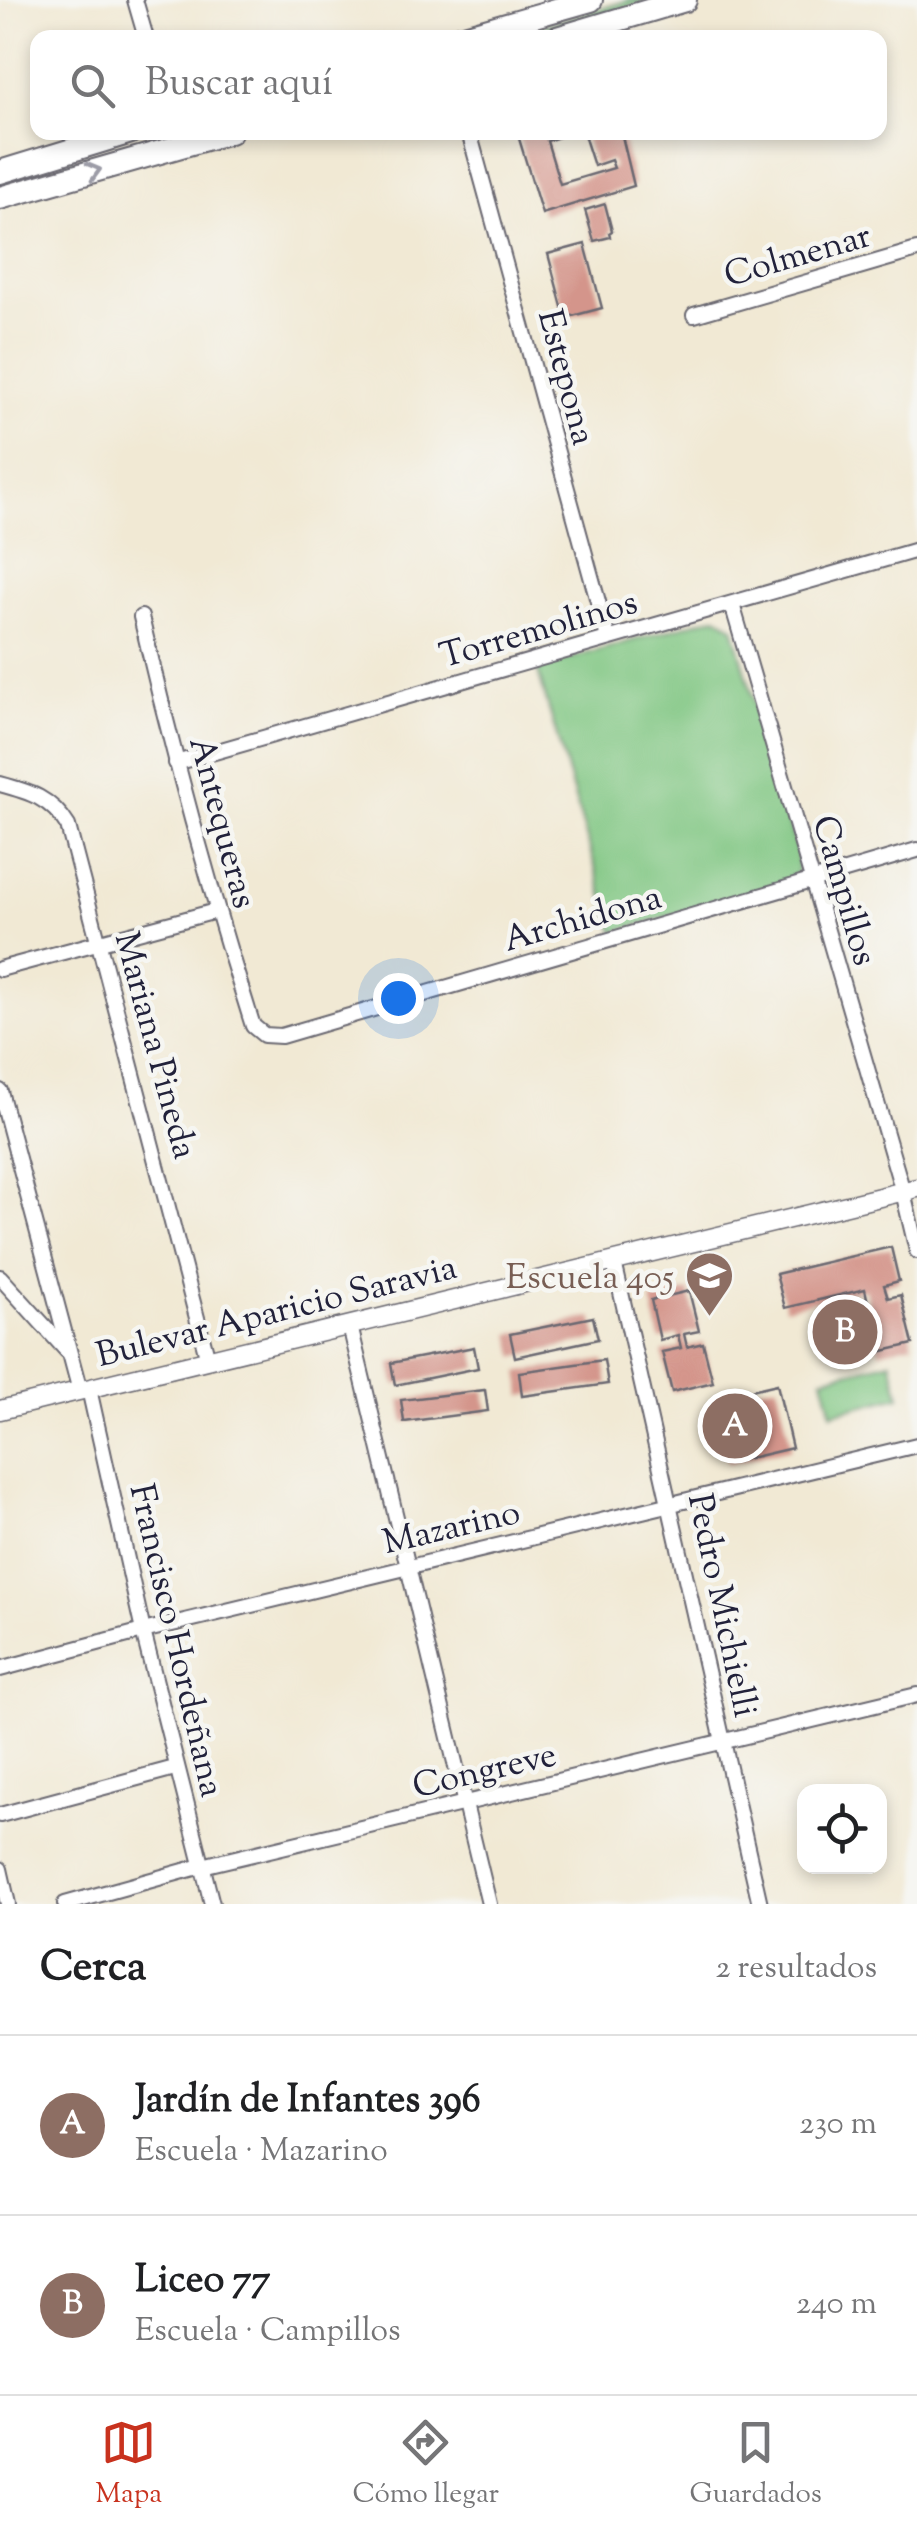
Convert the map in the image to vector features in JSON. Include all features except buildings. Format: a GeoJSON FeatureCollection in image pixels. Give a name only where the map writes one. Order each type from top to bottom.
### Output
{"type":"FeatureCollection","features":[{"type":"Feature","properties":{"kind":"main road"},"geometry":{"type":"LineString","coordinates":[[486,30],[591,0]]}},
{"type":"Feature","properties":{"kind":"main road"},"geometry":{"type":"LineString","coordinates":[[584,30],[685,0]]}},
{"type":"Feature","properties":{"kind":"main road"},"geometry":{"type":"LineString","coordinates":[[0,172],[105,140]]}},
{"type":"Feature","properties":{"kind":"main road"},"geometry":{"type":"LineString","coordinates":[[0,198],[180,140]]}},
{"type":"Feature","properties":{"kind":"street"},"geometry":{"type":"LineString","coordinates":[[135,0],[144,30]]}},
{"type":"Feature","properties":{"kind":"street","name":"Estepona"},"geometry":{"type":"LineString","coordinates":[[471,140],[608,638]]}},
{"type":"Feature","properties":{"kind":"street","name":"Colmenar"},"geometry":{"type":"LineString","coordinates":[[694,316],[917,250]]}},
{"type":"Feature","properties":{"kind":"street","name":"Torremolinos"},"geometry":{"type":"LineString","coordinates":[[176,763],[917,550]]}},
{"type":"Feature","properties":{"kind":"street","name":"Campillos"},"geometry":{"type":"LineString","coordinates":[[732,604],[812,881],[910,1190],[917,1251]]}},
{"type":"Feature","properties":{"kind":"street","name":"Antequeras"},"geometry":{"type":"LineString","coordinates":[[142,618],[216,911],[252,1026],[264,1035]]}},
{"type":"Feature","properties":{"kind":"street","name":"Mariana Pineda"},"geometry":{"type":"LineString","coordinates":[[0,784],[38,795],[68,826],[208,1360]]}},
{"type":"Feature","properties":{"kind":"street","name":"Archidona"},"geometry":{"type":"LineString","coordinates":[[264,1035],[281,1036],[917,850]]}},
{"type":"Feature","properties":{"kind":"street"},"geometry":{"type":"LineString","coordinates":[[0,969],[216,911]]}},
{"type":"Feature","properties":{"kind":"street","name":"Francisco Hordeñana"},"geometry":{"type":"LineString","coordinates":[[0,1091],[69,1354],[84,1390],[212,1904]]}},
{"type":"Feature","properties":{"kind":"street","name":"Bulevar Aparicio Saravia"},"geometry":{"type":"LineString","coordinates":[[0,1410],[910,1190]]}},
{"type":"Feature","properties":{"kind":"street","name":"Pedro Michielli"},"geometry":{"type":"LineString","coordinates":[[614,1262],[760,1904]]}},
{"type":"Feature","properties":{"kind":"street"},"geometry":{"type":"LineString","coordinates":[[0,1277],[69,1354]]}},
{"type":"Feature","properties":{"kind":"street"},"geometry":{"type":"LineString","coordinates":[[350,1326],[489,1904]]}},
{"type":"Feature","properties":{"kind":"street","name":"Mazarino"},"geometry":{"type":"LineString","coordinates":[[0,1669],[142,1631],[917,1445]]}},
{"type":"Feature","properties":{"kind":"street","name":"Congreve"},"geometry":{"type":"LineString","coordinates":[[65,1904],[202,1866],[917,1695]]}},
{"type":"Feature","properties":{"kind":"street"},"geometry":{"type":"LineString","coordinates":[[0,1815],[176,1768]]}},
{"type":"Feature","properties":{"kind":"street"},"geometry":{"type":"LineString","coordinates":[[0,1869],[8,1904]]}},
{"type":"Feature","properties":{"kind":"green space"},"geometry":{"type":"Polygon","coordinates":[[[630,0],[653,0],[549,30],[528,30],[630,0]]]}},
{"type":"Feature","properties":{"kind":"green space"},"geometry":{"type":"Polygon","coordinates":[[[145,140],[153,140],[154,144],[0,190],[0,182],[145,140]]]}},
{"type":"Feature","properties":{"kind":"green space"},"geometry":{"type":"Polygon","coordinates":[[[717,616],[733,627],[798,855],[798,871],[786,883],[614,932],[537,668],[717,616]]]}},
{"type":"Feature","properties":{"kind":"green space"},"geometry":{"type":"Polygon","coordinates":[[[891,1361],[900,1396],[832,1413],[823,1378],[891,1361]]]}},
{"type":"Feature","properties":{"kind":"place","name":"Escuela 405"},"geometry":{"type":"Point","coordinates":[709,1318]}},
{"type":"Feature","properties":{"kind":"place","name":"Liceo 77"},"geometry":{"type":"Point","coordinates":[845,1332]}},
{"type":"Feature","properties":{"kind":"place","name":"Jardín de Infantes 396"},"geometry":{"type":"Point","coordinates":[735,1426]}}]}
